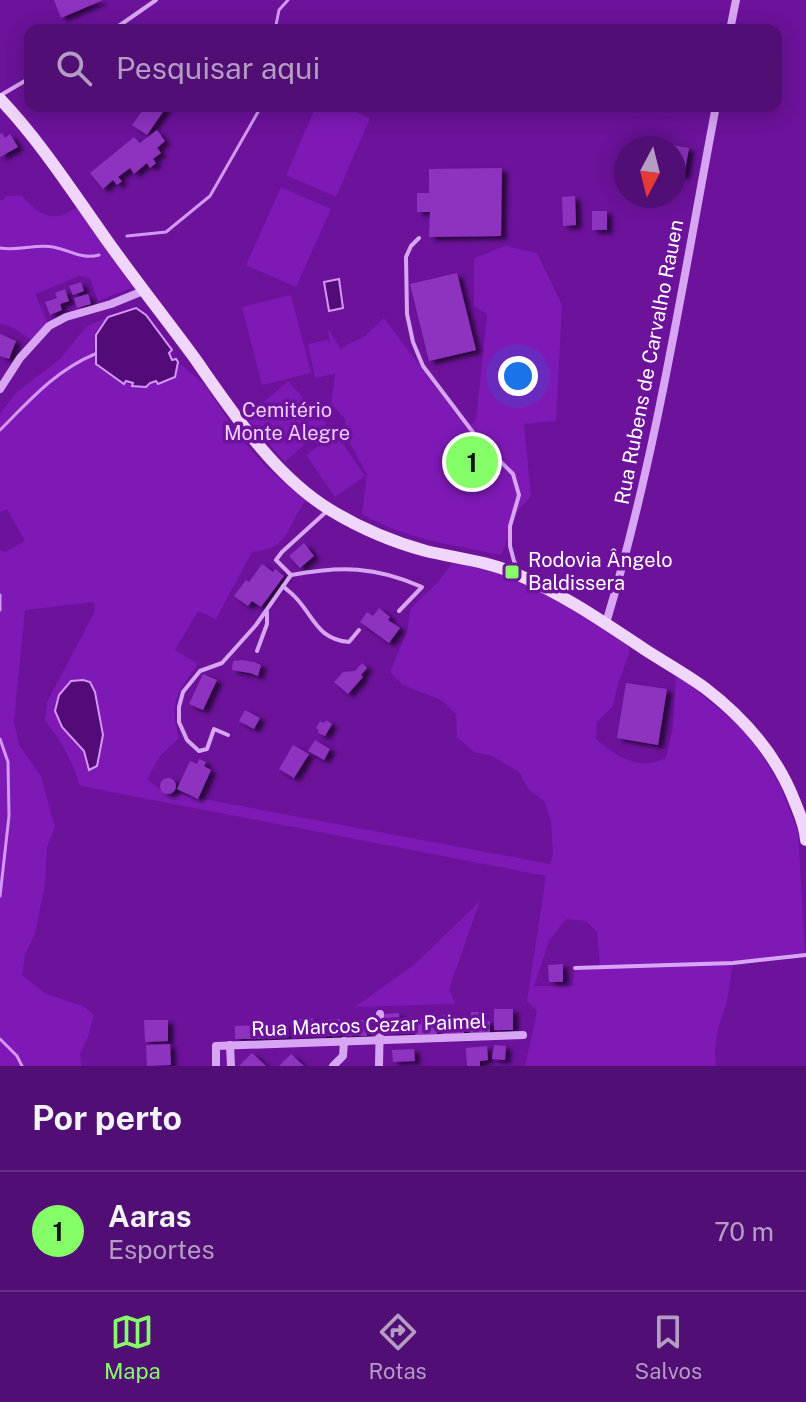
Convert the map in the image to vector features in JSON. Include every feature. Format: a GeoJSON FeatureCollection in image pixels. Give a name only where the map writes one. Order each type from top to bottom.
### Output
{"type":"FeatureCollection","features":[{"type":"Feature","properties":{"kind":"street"},"geometry":{"type":"LineString","coordinates":[[731,24],[736,0]]}},
{"type":"Feature","properties":{"kind":"street"},"geometry":{"type":"LineString","coordinates":[[0,97],[45,153],[252,436],[307,493],[363,529],[388,539],[512,572],[573,603],[704,687],[748,725],[768,751],[787,782],[805,828],[806,840]]}},
{"type":"Feature","properties":{"kind":"street","name":"Rua Rubens de Carvalho Rauen"},"geometry":{"type":"LineString","coordinates":[[606,623],[620,579],[654,433],[715,112]]}},
{"type":"Feature","properties":{"kind":"street"},"geometry":{"type":"LineString","coordinates":[[0,389],[20,358],[49,326],[66,317],[143,291]]}},
{"type":"Feature","properties":{"kind":"street"},"geometry":{"type":"LineString","coordinates":[[379,1066],[380,1014]]}},
{"type":"Feature","properties":{"kind":"street","name":"Rua Marcos Cezar Paimel"},"geometry":{"type":"LineString","coordinates":[[216,1066],[216,1046],[523,1035]]}},
{"type":"Feature","properties":{"kind":"street"},"geometry":{"type":"LineString","coordinates":[[333,1066],[343,1056],[344,1041]]}},
{"type":"Feature","properties":{"kind":"street"},"geometry":{"type":"LineString","coordinates":[[230,1045],[231,1066]]}},
{"type":"Feature","properties":{"kind":"lane"},"geometry":{"type":"LineString","coordinates":[[122,24],[156,0]]}},
{"type":"Feature","properties":{"kind":"lane"},"geometry":{"type":"LineString","coordinates":[[0,97],[24,82]]}},
{"type":"Feature","properties":{"kind":"lane"},"geometry":{"type":"LineString","coordinates":[[419,238],[406,257],[407,314],[413,342],[423,366],[478,439],[513,474],[519,495],[510,526],[510,546],[522,577]]}},
{"type":"Feature","properties":{"kind":"lane"},"geometry":{"type":"LineString","coordinates":[[291,575],[276,560],[329,509]]}},
{"type":"Feature","properties":{"kind":"lane"},"geometry":{"type":"LineString","coordinates":[[228,735],[214,729],[207,749],[199,751],[187,740],[179,722],[183,692],[200,671],[222,663],[256,625],[291,575],[327,568],[353,569],[395,575],[422,587],[399,611]]}},
{"type":"Feature","properties":{"kind":"lane"},"geometry":{"type":"LineString","coordinates":[[283,586],[322,632],[337,641],[349,642],[359,630]]}},
{"type":"Feature","properties":{"kind":"lane"},"geometry":{"type":"LineString","coordinates":[[257,651],[267,624],[267,609]]}},
{"type":"Feature","properties":{"kind":"lane"},"geometry":{"type":"LineString","coordinates":[[575,968],[733,963],[806,955]]}},
{"type":"Feature","properties":{"kind":"green space"},"geometry":{"type":"Polygon","coordinates":[[[313,112],[356,112],[370,118],[336,197],[286,175],[313,112]]]}},
{"type":"Feature","properties":{"kind":"green space"},"geometry":{"type":"Polygon","coordinates":[[[281,187],[331,209],[296,287],[246,265],[281,187]]]}},
{"type":"Feature","properties":{"kind":"green space"},"geometry":{"type":"Polygon","coordinates":[[[21,195],[46,215],[60,216],[77,207],[133,287],[98,301],[90,278],[79,276],[35,294],[49,326],[35,342],[10,326],[0,324],[0,200],[6,196],[21,195]]]}},
{"type":"Feature","properties":{"kind":"green space"},"geometry":{"type":"Polygon","coordinates":[[[505,246],[537,253],[562,305],[556,421],[524,424],[531,496],[517,512],[501,555],[395,530],[362,514],[367,474],[347,438],[345,419],[331,404],[335,374],[315,378],[308,344],[328,340],[330,344],[328,329],[341,349],[364,337],[384,318],[467,429],[476,420],[487,314],[474,306],[474,258],[505,246]]]}},
{"type":"Feature","properties":{"kind":"green space"},"geometry":{"type":"Polygon","coordinates":[[[291,295],[311,373],[262,385],[242,307],[291,295]]]}},
{"type":"Feature","properties":{"kind":"green space"},"geometry":{"type":"Polygon","coordinates":[[[108,317],[96,339],[94,358],[100,369],[127,384],[146,387],[150,383],[175,377],[178,362],[206,386],[238,435],[266,467],[306,501],[283,539],[269,549],[252,552],[216,619],[198,611],[175,650],[198,664],[177,698],[175,715],[179,738],[160,756],[147,779],[166,794],[550,864],[553,854],[551,821],[544,801],[529,790],[519,772],[492,756],[474,752],[457,737],[456,714],[441,700],[403,685],[390,672],[407,631],[411,608],[452,564],[498,574],[544,594],[608,632],[627,645],[630,651],[613,706],[597,722],[596,739],[620,756],[638,763],[657,762],[666,757],[673,728],[676,677],[685,681],[743,729],[780,785],[798,832],[805,955],[733,963],[727,1002],[718,1029],[716,1066],[525,1066],[537,1011],[527,1001],[546,876],[80,786],[66,752],[45,721],[47,702],[95,611],[94,602],[25,610],[14,721],[19,745],[41,776],[55,827],[47,848],[45,884],[35,934],[25,954],[22,975],[46,994],[83,1006],[94,1015],[80,1054],[82,1066],[0,1066],[0,550],[5,552],[25,541],[7,509],[0,512],[0,413],[17,392],[59,360],[86,327],[108,317]],[[95,692],[84,751],[89,769],[103,735],[95,692]],[[566,919],[549,941],[534,986],[572,986],[575,968],[600,967],[597,932],[586,921],[566,919]]]}},
{"type":"Feature","properties":{"kind":"green space","name":"Cemitério Monte Alegre"},"geometry":{"type":"Polygon","coordinates":[[[288,381],[327,424],[285,462],[246,418],[288,381]]]}},
{"type":"Feature","properties":{"kind":"green space"},"geometry":{"type":"Polygon","coordinates":[[[336,434],[365,476],[335,497],[306,455],[336,434]]]}},
{"type":"Feature","properties":{"kind":"green space"},"geometry":{"type":"Polygon","coordinates":[[[480,901],[449,989],[455,1004],[355,1007],[415,964],[480,901]]]}},
{"type":"Feature","properties":{"kind":"shaded area"},"geometry":{"type":"Polygon","coordinates":[[[339,279],[343,308],[329,311],[324,282],[339,279]]]}},
{"type":"Feature","properties":{"kind":"shaded area"},"geometry":{"type":"Polygon","coordinates":[[[136,308],[146,315],[172,350],[169,353],[172,360],[178,362],[175,377],[158,384],[156,381],[150,383],[146,387],[132,386],[133,383],[126,381],[124,384],[96,364],[96,335],[108,317],[136,308]]]}},
{"type":"Feature","properties":{"kind":"shaded area"},"geometry":{"type":"Polygon","coordinates":[[[71,681],[90,682],[95,692],[103,735],[97,766],[89,770],[84,751],[62,727],[55,711],[59,695],[71,681]]]}},
{"type":"Feature","properties":{"kind":"building"},"geometry":{"type":"Polygon","coordinates":[[[54,0],[103,0],[61,18],[54,0]]]}},
{"type":"Feature","properties":{"kind":"building"},"geometry":{"type":"Polygon","coordinates":[[[142,112],[163,112],[147,135],[132,125],[142,112]]]}},
{"type":"Feature","properties":{"kind":"building"},"geometry":{"type":"Polygon","coordinates":[[[157,130],[165,141],[157,148],[161,153],[153,159],[156,163],[150,168],[147,163],[134,174],[130,168],[118,177],[122,181],[117,185],[113,180],[103,189],[90,173],[134,137],[140,143],[157,130]]]}},
{"type":"Feature","properties":{"kind":"building"},"geometry":{"type":"Polygon","coordinates":[[[0,134],[5,138],[10,134],[18,147],[0,157],[0,134]]]}},
{"type":"Feature","properties":{"kind":"building"},"geometry":{"type":"Polygon","coordinates":[[[502,168],[501,236],[429,237],[430,212],[417,212],[417,193],[429,193],[429,169],[502,168]]]}},
{"type":"Feature","properties":{"kind":"building"},"geometry":{"type":"Polygon","coordinates":[[[575,196],[576,225],[563,226],[562,197],[575,196]]]}},
{"type":"Feature","properties":{"kind":"building"},"geometry":{"type":"Polygon","coordinates":[[[592,211],[607,211],[607,230],[592,230],[592,211]]]}},
{"type":"Feature","properties":{"kind":"building"},"geometry":{"type":"Polygon","coordinates":[[[457,273],[476,350],[429,361],[410,284],[457,273]]]}},
{"type":"Feature","properties":{"kind":"building"},"geometry":{"type":"Polygon","coordinates":[[[81,282],[84,291],[73,295],[69,286],[81,282]]]}},
{"type":"Feature","properties":{"kind":"building"},"geometry":{"type":"Polygon","coordinates":[[[65,289],[69,301],[60,304],[62,310],[50,315],[45,302],[57,298],[55,293],[65,289]]]}},
{"type":"Feature","properties":{"kind":"building"},"geometry":{"type":"Polygon","coordinates":[[[88,294],[91,304],[77,308],[74,298],[88,294]]]}},
{"type":"Feature","properties":{"kind":"building"},"geometry":{"type":"Polygon","coordinates":[[[0,334],[16,341],[9,359],[0,356],[0,334]]]}},
{"type":"Feature","properties":{"kind":"building"},"geometry":{"type":"Polygon","coordinates":[[[304,543],[314,556],[300,568],[289,556],[304,543]]]}},
{"type":"Feature","properties":{"kind":"building"},"geometry":{"type":"Polygon","coordinates":[[[262,564],[284,576],[261,607],[252,601],[248,606],[234,596],[262,564]]]}},
{"type":"Feature","properties":{"kind":"building"},"geometry":{"type":"Polygon","coordinates":[[[379,608],[390,617],[388,620],[400,628],[389,643],[360,622],[367,612],[373,616],[379,608]]]}},
{"type":"Feature","properties":{"kind":"building"},"geometry":{"type":"Polygon","coordinates":[[[233,661],[261,665],[258,676],[232,670],[233,661]]]}},
{"type":"Feature","properties":{"kind":"building"},"geometry":{"type":"Polygon","coordinates":[[[362,663],[367,668],[361,675],[363,677],[348,694],[334,682],[343,672],[355,671],[362,663]]]}},
{"type":"Feature","properties":{"kind":"building"},"geometry":{"type":"Polygon","coordinates":[[[203,674],[217,680],[203,710],[189,704],[203,674]]]}},
{"type":"Feature","properties":{"kind":"building"},"geometry":{"type":"Polygon","coordinates":[[[626,683],[667,689],[658,745],[617,738],[626,683]]]}},
{"type":"Feature","properties":{"kind":"building"},"geometry":{"type":"Polygon","coordinates":[[[245,710],[260,718],[254,729],[239,721],[245,710]]]}},
{"type":"Feature","properties":{"kind":"building"},"geometry":{"type":"Polygon","coordinates":[[[326,720],[332,724],[325,736],[318,733],[316,728],[320,721],[324,723],[326,720]]]}},
{"type":"Feature","properties":{"kind":"building"},"geometry":{"type":"Polygon","coordinates":[[[315,740],[330,749],[324,760],[308,751],[315,740]]]}},
{"type":"Feature","properties":{"kind":"building"},"geometry":{"type":"Polygon","coordinates":[[[293,745],[309,754],[294,778],[279,769],[293,745]]]}},
{"type":"Feature","properties":{"kind":"building"},"geometry":{"type":"Polygon","coordinates":[[[199,759],[206,762],[204,766],[211,770],[198,799],[177,789],[190,761],[197,764],[199,759]]]}},
{"type":"Feature","properties":{"kind":"building"},"geometry":{"type":"Polygon","coordinates":[[[168,778],[174,780],[174,792],[168,794],[162,792],[160,786],[162,780],[168,778]]]}},
{"type":"Feature","properties":{"kind":"building"},"geometry":{"type":"Polygon","coordinates":[[[563,964],[563,982],[549,982],[548,965],[563,964]]]}},
{"type":"Feature","properties":{"kind":"building"},"geometry":{"type":"Polygon","coordinates":[[[494,1009],[513,1009],[513,1030],[494,1030],[494,1009]]]}},
{"type":"Feature","properties":{"kind":"building"},"geometry":{"type":"Polygon","coordinates":[[[471,1012],[480,1012],[479,1021],[490,1021],[490,1033],[470,1033],[471,1012]]]}},
{"type":"Feature","properties":{"kind":"building"},"geometry":{"type":"Polygon","coordinates":[[[399,1013],[400,1023],[409,1022],[409,1032],[390,1033],[390,1021],[384,1021],[384,1014],[399,1013]]]}},
{"type":"Feature","properties":{"kind":"building"},"geometry":{"type":"Polygon","coordinates":[[[442,1015],[464,1015],[464,1034],[442,1034],[442,1015]]]}},
{"type":"Feature","properties":{"kind":"building"},"geometry":{"type":"Polygon","coordinates":[[[313,1018],[313,1035],[291,1035],[295,1019],[313,1018]]]}},
{"type":"Feature","properties":{"kind":"building"},"geometry":{"type":"Polygon","coordinates":[[[436,1018],[437,1034],[415,1035],[414,1019],[436,1018]]]}},
{"type":"Feature","properties":{"kind":"building"},"geometry":{"type":"Polygon","coordinates":[[[340,1019],[340,1036],[317,1036],[317,1027],[322,1027],[322,1020],[340,1019]]]}},
{"type":"Feature","properties":{"kind":"building"},"geometry":{"type":"Polygon","coordinates":[[[144,1020],[168,1020],[168,1041],[145,1042],[144,1020]]]}},
{"type":"Feature","properties":{"kind":"building"},"geometry":{"type":"Polygon","coordinates":[[[349,1020],[367,1020],[367,1036],[345,1036],[349,1020]]]}},
{"type":"Feature","properties":{"kind":"building"},"geometry":{"type":"Polygon","coordinates":[[[286,1024],[286,1038],[262,1038],[261,1025],[286,1024]]]}},
{"type":"Feature","properties":{"kind":"building"},"geometry":{"type":"Polygon","coordinates":[[[260,1025],[260,1039],[235,1039],[235,1026],[260,1025]]]}},
{"type":"Feature","properties":{"kind":"building"},"geometry":{"type":"Polygon","coordinates":[[[170,1044],[171,1065],[147,1066],[146,1045],[170,1044]]]}},
{"type":"Feature","properties":{"kind":"building"},"geometry":{"type":"Polygon","coordinates":[[[494,1045],[506,1046],[505,1060],[492,1059],[494,1045]]]}},
{"type":"Feature","properties":{"kind":"building"},"geometry":{"type":"Polygon","coordinates":[[[487,1046],[488,1060],[480,1061],[480,1066],[467,1066],[466,1048],[487,1046]]]}},
{"type":"Feature","properties":{"kind":"building"},"geometry":{"type":"Polygon","coordinates":[[[414,1049],[415,1061],[393,1062],[392,1050],[414,1049]]]}},
{"type":"Feature","properties":{"kind":"building"},"geometry":{"type":"Polygon","coordinates":[[[252,1053],[266,1066],[239,1066],[252,1053]]]}},
{"type":"Feature","properties":{"kind":"building"},"geometry":{"type":"Polygon","coordinates":[[[291,1054],[304,1066],[279,1066],[291,1054]]]}},
{"type":"Feature","properties":{"kind":"waterway"},"geometry":{"type":"LineString","coordinates":[[276,24],[279,10],[288,0]]}},
{"type":"Feature","properties":{"kind":"waterway"},"geometry":{"type":"LineString","coordinates":[[127,236],[166,232],[210,196],[258,112]]}},
{"type":"Feature","properties":{"kind":"waterway"},"geometry":{"type":"LineString","coordinates":[[0,248],[47,246],[81,255],[99,255]]}},
{"type":"Feature","properties":{"kind":"waterway"},"geometry":{"type":"LineString","coordinates":[[0,430],[55,377],[95,354]]}},
{"type":"Feature","properties":{"kind":"waterway"},"geometry":{"type":"LineString","coordinates":[[0,595],[0,610]]}},
{"type":"Feature","properties":{"kind":"waterway"},"geometry":{"type":"LineString","coordinates":[[0,739],[8,762],[9,816],[0,896]]}},
{"type":"Feature","properties":{"kind":"waterway"},"geometry":{"type":"LineString","coordinates":[[0,1039],[17,1056],[22,1066]]}},
{"type":"Feature","properties":{"kind":"place","name":"Aaras"},"geometry":{"type":"Point","coordinates":[472,462]}},
{"type":"Feature","properties":{"kind":"place","name":"Rodovia Ângelo Baldissera"},"geometry":{"type":"Point","coordinates":[512,572]}}]}
